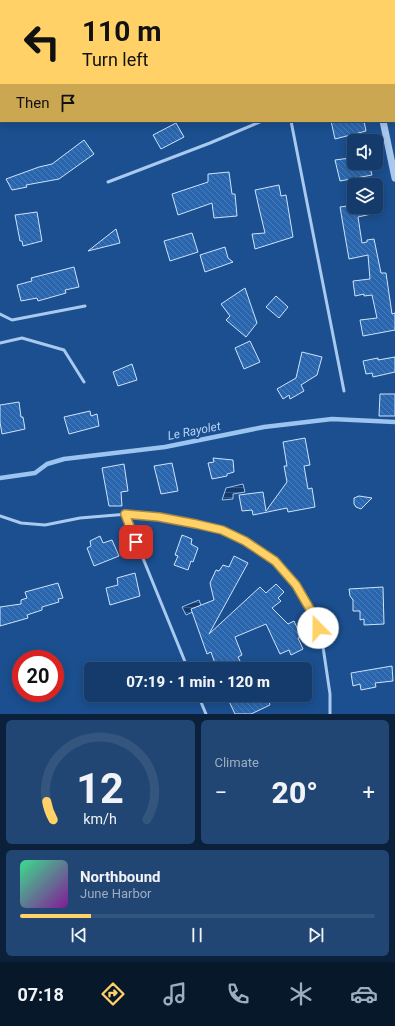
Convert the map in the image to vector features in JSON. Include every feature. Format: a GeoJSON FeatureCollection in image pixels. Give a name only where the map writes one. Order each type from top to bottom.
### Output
{"type":"FeatureCollection","features":[{"type":"Feature","properties":{"kind":"street"},"geometry":{"type":"LineString","coordinates":[[383,122],[395,178]]}},
{"type":"Feature","properties":{"kind":"lane"},"geometry":{"type":"LineString","coordinates":[[108,182],[210,143],[260,122]]}},
{"type":"Feature","properties":{"kind":"lane"},"geometry":{"type":"LineString","coordinates":[[291,122],[344,392]]}},
{"type":"Feature","properties":{"kind":"lane"},"geometry":{"type":"LineString","coordinates":[[0,314],[12,320],[85,306]]}},
{"type":"Feature","properties":{"kind":"lane"},"geometry":{"type":"LineString","coordinates":[[0,343],[22,338],[64,350],[84,382]]}},
{"type":"Feature","properties":{"kind":"lane"},"geometry":{"type":"LineString","coordinates":[[0,516],[21,523],[45,525],[80,518],[125,514],[159,517],[222,530],[245,541],[275,561],[296,585],[314,616],[322,640],[330,694],[330,714]]}},
{"type":"Feature","properties":{"kind":"lane"},"geometry":{"type":"LineString","coordinates":[[125,514],[185,662]]}},
{"type":"Feature","properties":{"kind":"lane"},"geometry":{"type":"LineString","coordinates":[[201,702],[206,714]]}},
{"type":"Feature","properties":{"kind":"water"},"geometry":{"type":"Polygon","coordinates":[[[243,484],[245,492],[233,494],[233,499],[222,500],[226,488],[243,484]]]}},
{"type":"Feature","properties":{"kind":"water"},"geometry":{"type":"Polygon","coordinates":[[[199,600],[202,608],[186,615],[182,607],[199,600]]]}},
{"type":"Feature","properties":{"kind":"building"},"geometry":{"type":"Polygon","coordinates":[[[331,122],[364,122],[366,131],[347,134],[347,136],[335,139],[331,122]]]}},
{"type":"Feature","properties":{"kind":"building"},"geometry":{"type":"Polygon","coordinates":[[[176,123],[184,137],[161,149],[153,135],[176,123]]]}},
{"type":"Feature","properties":{"kind":"building"},"geometry":{"type":"Polygon","coordinates":[[[84,140],[94,154],[59,179],[26,185],[27,187],[12,190],[6,179],[52,164],[84,140]]]}},
{"type":"Feature","properties":{"kind":"building"},"geometry":{"type":"Polygon","coordinates":[[[347,158],[347,170],[371,170],[372,175],[347,178],[347,180],[340,181],[335,160],[347,158]]]}},
{"type":"Feature","properties":{"kind":"building"},"geometry":{"type":"Polygon","coordinates":[[[229,172],[232,194],[235,194],[237,216],[214,218],[212,203],[178,215],[172,194],[208,182],[208,174],[229,172]]]}},
{"type":"Feature","properties":{"kind":"building"},"geometry":{"type":"Polygon","coordinates":[[[279,185],[281,196],[286,195],[293,237],[255,249],[252,234],[265,233],[255,190],[279,185]]]}},
{"type":"Feature","properties":{"kind":"building"},"geometry":{"type":"Polygon","coordinates":[[[347,206],[347,214],[371,214],[358,217],[362,243],[367,242],[367,240],[374,239],[381,273],[386,273],[392,314],[395,313],[395,330],[363,336],[360,320],[377,318],[372,295],[364,296],[364,294],[355,296],[353,281],[370,279],[368,255],[349,259],[340,207],[347,206]]]}},
{"type":"Feature","properties":{"kind":"building"},"geometry":{"type":"Polygon","coordinates":[[[37,212],[42,241],[23,246],[22,241],[20,241],[15,215],[37,212]]]}},
{"type":"Feature","properties":{"kind":"building"},"geometry":{"type":"Polygon","coordinates":[[[116,229],[120,243],[88,251],[116,229]]]}},
{"type":"Feature","properties":{"kind":"building"},"geometry":{"type":"Polygon","coordinates":[[[192,233],[198,252],[170,261],[164,241],[192,233]]]}},
{"type":"Feature","properties":{"kind":"building"},"geometry":{"type":"Polygon","coordinates":[[[225,247],[228,258],[233,262],[205,272],[200,255],[225,247]]]}},
{"type":"Feature","properties":{"kind":"building"},"geometry":{"type":"Polygon","coordinates":[[[74,267],[79,287],[65,290],[66,293],[38,301],[37,298],[21,301],[17,285],[32,281],[31,278],[74,267]]]}},
{"type":"Feature","properties":{"kind":"building"},"geometry":{"type":"Polygon","coordinates":[[[245,288],[257,323],[246,337],[226,320],[230,316],[221,304],[245,288]]]}},
{"type":"Feature","properties":{"kind":"building"},"geometry":{"type":"Polygon","coordinates":[[[276,296],[288,307],[279,318],[266,307],[276,296]]]}},
{"type":"Feature","properties":{"kind":"building"},"geometry":{"type":"Polygon","coordinates":[[[250,341],[260,362],[244,369],[235,348],[250,341]]]}},
{"type":"Feature","properties":{"kind":"building"},"geometry":{"type":"Polygon","coordinates":[[[302,352],[322,357],[317,375],[301,385],[304,391],[290,399],[289,395],[283,399],[277,389],[296,378],[302,352]]]}},
{"type":"Feature","properties":{"kind":"building"},"geometry":{"type":"Polygon","coordinates":[[[395,357],[395,372],[373,377],[372,373],[366,374],[363,361],[395,357]]]}},
{"type":"Feature","properties":{"kind":"building"},"geometry":{"type":"Polygon","coordinates":[[[132,364],[137,380],[118,386],[113,372],[132,364]]]}},
{"type":"Feature","properties":{"kind":"building"},"geometry":{"type":"Polygon","coordinates":[[[380,394],[395,394],[395,416],[379,416],[380,394]]]}},
{"type":"Feature","properties":{"kind":"building"},"geometry":{"type":"Polygon","coordinates":[[[19,402],[21,417],[23,417],[25,429],[2,434],[0,405],[19,402]]]}},
{"type":"Feature","properties":{"kind":"building"},"geometry":{"type":"Polygon","coordinates":[[[90,411],[91,416],[97,414],[99,426],[69,434],[64,417],[90,411]]]}},
{"type":"Feature","properties":{"kind":"building"},"geometry":{"type":"Polygon","coordinates":[[[305,438],[310,465],[304,466],[308,489],[312,488],[315,507],[288,512],[287,508],[253,515],[252,510],[242,511],[239,495],[263,492],[266,511],[287,482],[284,466],[287,466],[283,442],[305,438]]]}},
{"type":"Feature","properties":{"kind":"building"},"geometry":{"type":"Polygon","coordinates":[[[213,458],[233,460],[234,472],[227,474],[227,476],[212,479],[208,463],[214,462],[213,458]]]}},
{"type":"Feature","properties":{"kind":"building"},"geometry":{"type":"Polygon","coordinates":[[[172,463],[178,491],[161,494],[154,466],[172,463]]]}},
{"type":"Feature","properties":{"kind":"building"},"geometry":{"type":"Polygon","coordinates":[[[124,464],[128,491],[121,492],[122,506],[109,506],[102,468],[124,464]]]}},
{"type":"Feature","properties":{"kind":"building"},"geometry":{"type":"Polygon","coordinates":[[[359,496],[372,498],[361,509],[356,507],[354,504],[354,498],[359,496]]]}},
{"type":"Feature","properties":{"kind":"building"},"geometry":{"type":"Polygon","coordinates":[[[182,535],[192,539],[191,544],[198,548],[193,562],[191,561],[188,570],[174,565],[178,556],[175,555],[182,535]]]}},
{"type":"Feature","properties":{"kind":"building"},"geometry":{"type":"Polygon","coordinates":[[[100,536],[103,543],[112,540],[119,556],[94,566],[87,548],[91,546],[90,541],[100,536]]]}},
{"type":"Feature","properties":{"kind":"building"},"geometry":{"type":"Polygon","coordinates":[[[234,556],[248,563],[209,634],[260,587],[266,593],[276,584],[284,592],[278,598],[281,601],[272,608],[288,624],[294,621],[301,636],[298,638],[303,649],[291,655],[289,650],[280,654],[266,624],[235,637],[242,655],[238,657],[240,662],[215,662],[211,652],[207,654],[191,609],[214,600],[210,583],[216,570],[219,571],[223,565],[229,567],[234,556]]]}},
{"type":"Feature","properties":{"kind":"building"},"geometry":{"type":"Polygon","coordinates":[[[135,573],[140,596],[110,605],[106,588],[118,585],[117,578],[135,573]]]}},
{"type":"Feature","properties":{"kind":"building"},"geometry":{"type":"Polygon","coordinates":[[[58,583],[63,598],[58,599],[59,602],[42,607],[42,610],[27,615],[28,618],[0,626],[0,607],[21,604],[21,600],[27,598],[25,592],[58,583]]]}},
{"type":"Feature","properties":{"kind":"building"},"geometry":{"type":"Polygon","coordinates":[[[383,587],[384,624],[364,625],[364,619],[360,620],[360,611],[353,611],[353,600],[350,596],[349,589],[383,587]]]}},
{"type":"Feature","properties":{"kind":"building"},"geometry":{"type":"Polygon","coordinates":[[[392,666],[393,681],[375,683],[376,687],[361,690],[360,684],[353,686],[351,673],[392,666]]]}},
{"type":"Feature","properties":{"kind":"building"},"geometry":{"type":"Polygon","coordinates":[[[229,702],[269,702],[270,705],[251,714],[235,714],[229,702]]]}},
{"type":"Feature","properties":{"kind":"waterway","name":"Le Rayolet"},"geometry":{"type":"LineString","coordinates":[[0,478],[35,473],[47,464],[64,459],[165,447],[264,427],[332,419],[395,422]]}},
{"type":"Feature","properties":{"kind":"route"},"geometry":{"type":"LineString","coordinates":[[136,542],[125,514],[159,517],[222,530],[245,541],[275,561],[296,585],[314,616],[318,628]]}}]}
